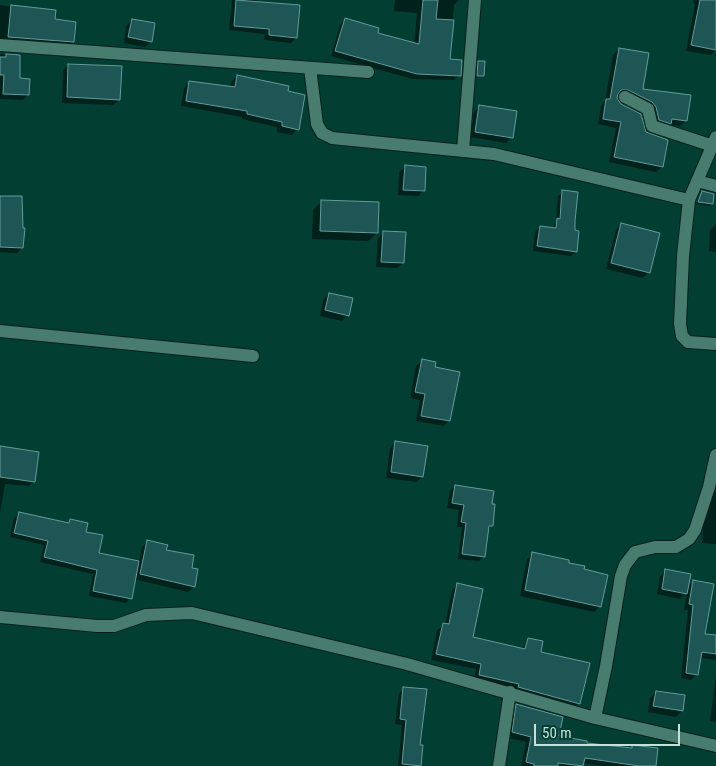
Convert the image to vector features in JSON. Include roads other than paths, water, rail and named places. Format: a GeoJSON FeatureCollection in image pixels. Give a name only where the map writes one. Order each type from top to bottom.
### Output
{"type":"FeatureCollection","features":[{"type":"Feature","properties":{"kind":"street"},"geometry":{"type":"LineString","coordinates":[[463,151],[475,0]]}},
{"type":"Feature","properties":{"kind":"street"},"geometry":{"type":"LineString","coordinates":[[0,46],[368,72]]}},
{"type":"Feature","properties":{"kind":"street"},"geometry":{"type":"LineString","coordinates":[[310,68],[317,124],[326,136],[494,154],[689,200]]}},
{"type":"Feature","properties":{"kind":"street"},"geometry":{"type":"LineString","coordinates":[[625,97],[648,109],[652,126],[714,141],[689,200],[683,256],[680,330],[688,342],[716,344]]}},
{"type":"Feature","properties":{"kind":"street"},"geometry":{"type":"LineString","coordinates":[[697,180],[716,186]]}},
{"type":"Feature","properties":{"kind":"street"},"geometry":{"type":"LineString","coordinates":[[0,331],[253,356]]}},
{"type":"Feature","properties":{"kind":"street"},"geometry":{"type":"LineString","coordinates":[[595,718],[621,576],[629,557],[635,552],[645,549],[676,547],[684,544],[695,530],[712,487],[716,455]]}},
{"type":"Feature","properties":{"kind":"street"},"geometry":{"type":"LineString","coordinates":[[0,617],[114,626],[146,615],[192,614],[406,664],[510,692],[595,718],[716,746]]}},
{"type":"Feature","properties":{"kind":"street"},"geometry":{"type":"LineString","coordinates":[[499,766],[510,692]]}}]}
